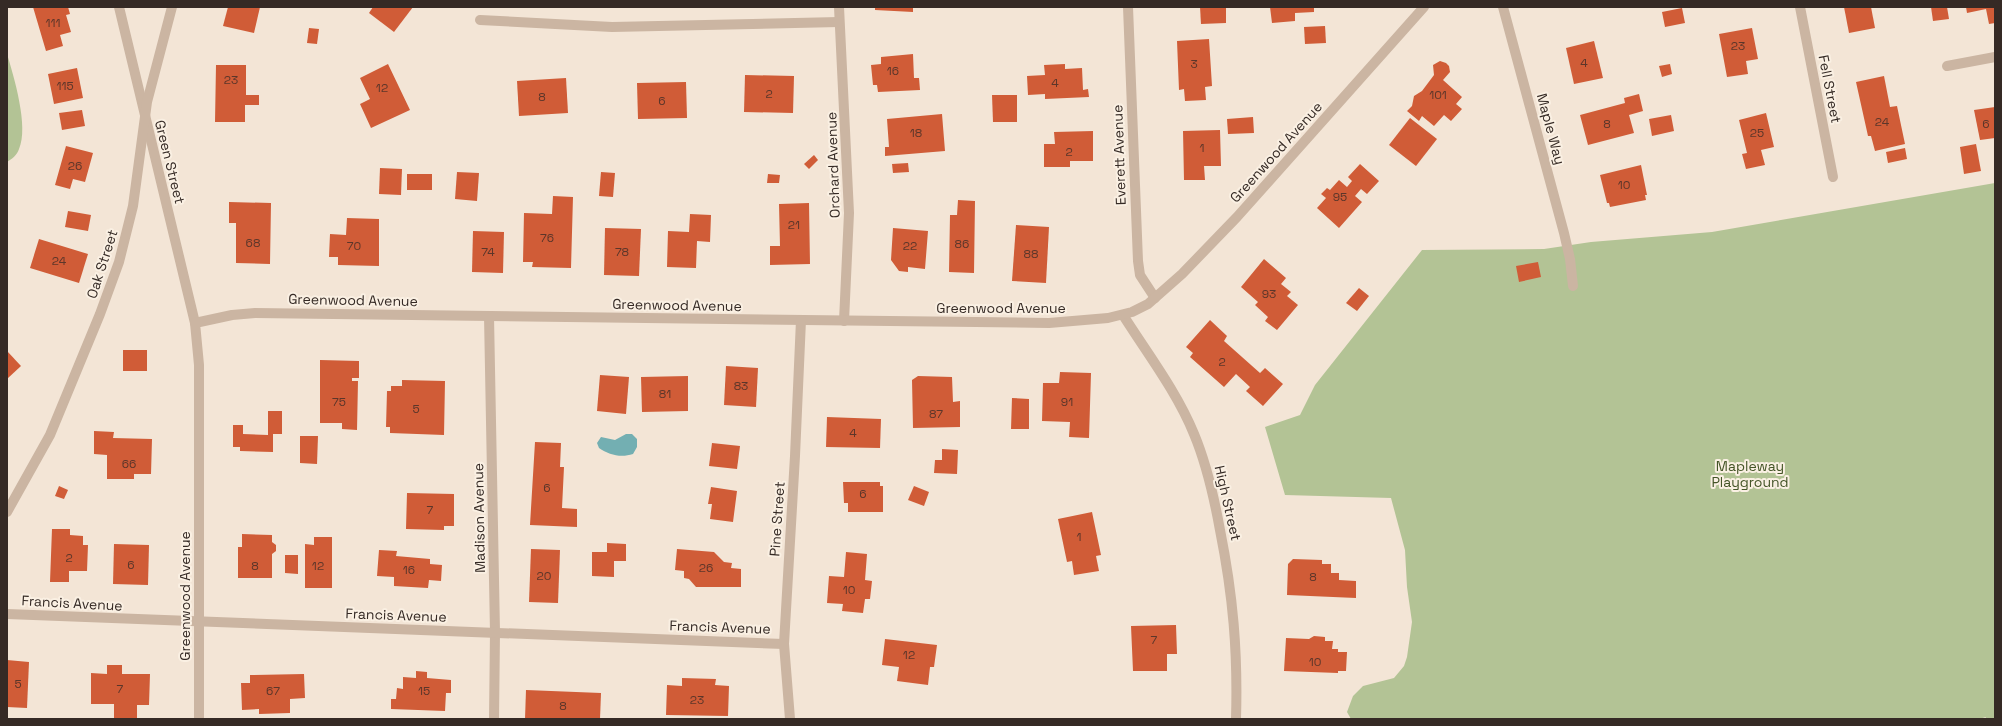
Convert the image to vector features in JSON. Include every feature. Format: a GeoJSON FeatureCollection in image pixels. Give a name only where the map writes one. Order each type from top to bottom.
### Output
{"type":"FeatureCollection","features":[{"type":"Feature","properties":{"kind":"street","name":"Green Street"},"geometry":{"type":"LineString","coordinates":[[119,7],[195,323]]}},
{"type":"Feature","properties":{"kind":"street","name":"Oak Street"},"geometry":{"type":"LineString","coordinates":[[8,506],[50,435],[117,269],[133,206],[145,117],[153,76],[172,7]]}},
{"type":"Feature","properties":{"kind":"street","name":"Orchard Avenue"},"geometry":{"type":"LineString","coordinates":[[839,7],[849,213],[844,321]]}},
{"type":"Feature","properties":{"kind":"street","name":"Everett Avenue"},"geometry":{"type":"LineString","coordinates":[[1128,7],[1138,261],[1140,275],[1154,298]]}},
{"type":"Feature","properties":{"kind":"street","name":"Greenwood Avenue"},"geometry":{"type":"LineString","coordinates":[[199,719],[199,365],[195,323],[232,315],[255,313],[1049,323],[1094,320],[1123,315],[1141,308],[1182,274],[1237,217],[1424,7]]}},
{"type":"Feature","properties":{"kind":"street","name":"Maple Way"},"geometry":{"type":"LineString","coordinates":[[1503,7],[1570,258],[1573,286]]}},
{"type":"Feature","properties":{"kind":"street","name":"Fell Street"},"geometry":{"type":"LineString","coordinates":[[1800,7],[1833,177]]}},
{"type":"Feature","properties":{"kind":"street"},"geometry":{"type":"LineString","coordinates":[[480,20],[612,27],[839,22]]}},
{"type":"Feature","properties":{"kind":"street"},"geometry":{"type":"LineString","coordinates":[[1947,66],[1995,57]]}},
{"type":"Feature","properties":{"kind":"street","name":"High Street"},"geometry":{"type":"LineString","coordinates":[[1123,315],[1175,397],[1194,433],[1207,469],[1230,583],[1236,633],[1236,719]]}},
{"type":"Feature","properties":{"kind":"street","name":"Madison Avenue"},"geometry":{"type":"LineString","coordinates":[[489,316],[495,632],[494,719]]}},
{"type":"Feature","properties":{"kind":"street","name":"Pine Street"},"geometry":{"type":"LineString","coordinates":[[790,719],[784,644],[795,464],[800,320]]}},
{"type":"Feature","properties":{"kind":"street","name":"Francis Avenue"},"geometry":{"type":"LineString","coordinates":[[7,614],[199,623],[495,632],[784,644]]}},
{"type":"Feature","properties":{"kind":"green space"},"geometry":{"type":"Polygon","coordinates":[[[7,54],[19,102],[22,140],[14,157],[7,162],[7,54]]]}},
{"type":"Feature","properties":{"kind":"green space","name":"Mapleway Playground"},"geometry":{"type":"Polygon","coordinates":[[[1995,183],[1995,719],[1985,719],[1986,717],[1979,719],[1351,719],[1347,712],[1353,696],[1363,686],[1394,678],[1404,666],[1407,657],[1412,622],[1407,587],[1405,550],[1391,498],[1285,495],[1265,427],[1300,415],[1315,385],[1422,250],[1544,249],[1591,242],[1712,232],[1995,183]]]}},
{"type":"Feature","properties":{"kind":"water"},"geometry":{"type":"Polygon","coordinates":[[[626,434],[632,434],[637,439],[637,447],[633,454],[624,456],[615,455],[599,448],[597,443],[601,437],[615,440],[626,434]]]}},
{"type":"Feature","properties":{"kind":"building"},"geometry":{"type":"Polygon","coordinates":[[[33,7],[68,7],[70,14],[66,15],[71,32],[60,35],[63,46],[46,51],[33,7]]]}},
{"type":"Feature","properties":{"kind":"building"},"geometry":{"type":"Polygon","coordinates":[[[228,7],[260,7],[254,33],[223,26],[228,7]]]}},
{"type":"Feature","properties":{"kind":"building"},"geometry":{"type":"Polygon","coordinates":[[[373,7],[413,7],[394,32],[369,13],[373,7]]]}},
{"type":"Feature","properties":{"kind":"building"},"geometry":{"type":"Polygon","coordinates":[[[875,7],[913,7],[913,12],[875,10],[875,7]]]}},
{"type":"Feature","properties":{"kind":"building"},"geometry":{"type":"Polygon","coordinates":[[[1200,7],[1226,7],[1226,23],[1201,24],[1200,7]]]}},
{"type":"Feature","properties":{"kind":"building"},"geometry":{"type":"Polygon","coordinates":[[[1270,7],[1314,7],[1314,12],[1295,13],[1295,21],[1272,23],[1270,7]]]}},
{"type":"Feature","properties":{"kind":"building"},"geometry":{"type":"Polygon","coordinates":[[[1844,7],[1871,7],[1875,28],[1849,33],[1844,7]]]}},
{"type":"Feature","properties":{"kind":"building"},"geometry":{"type":"Polygon","coordinates":[[[1931,7],[1947,7],[1949,19],[1933,21],[1931,7]]]}},
{"type":"Feature","properties":{"kind":"building"},"geometry":{"type":"Polygon","coordinates":[[[1966,7],[1995,7],[1995,23],[1989,24],[1986,9],[1967,13],[1966,7]]]}},
{"type":"Feature","properties":{"kind":"building"},"geometry":{"type":"Polygon","coordinates":[[[1682,8],[1685,23],[1665,27],[1662,12],[1682,8]]]}},
{"type":"Feature","properties":{"kind":"building"},"geometry":{"type":"Polygon","coordinates":[[[1325,26],[1326,43],[1305,44],[1304,27],[1325,26]]]}},
{"type":"Feature","properties":{"kind":"building"},"geometry":{"type":"Polygon","coordinates":[[[309,28],[319,29],[317,44],[307,43],[309,28]]]}},
{"type":"Feature","properties":{"kind":"building"},"geometry":{"type":"Polygon","coordinates":[[[1752,28],[1758,59],[1746,61],[1748,74],[1727,77],[1719,34],[1752,28]]]}},
{"type":"Feature","properties":{"kind":"building"},"geometry":{"type":"Polygon","coordinates":[[[1209,39],[1212,86],[1205,87],[1206,100],[1185,101],[1184,89],[1179,90],[1177,41],[1209,39]]]}},
{"type":"Feature","properties":{"kind":"building"},"geometry":{"type":"Polygon","coordinates":[[[1594,41],[1603,78],[1574,84],[1566,48],[1594,41]]]}},
{"type":"Feature","properties":{"kind":"building"},"geometry":{"type":"Polygon","coordinates":[[[913,54],[914,78],[919,78],[920,90],[878,92],[877,85],[873,85],[871,65],[881,64],[881,57],[913,54]]]}},
{"type":"Feature","properties":{"kind":"building"},"geometry":{"type":"Polygon","coordinates":[[[1440,61],[1449,66],[1450,72],[1443,80],[1462,97],[1456,104],[1462,109],[1451,121],[1444,115],[1434,126],[1422,116],[1419,121],[1407,111],[1412,106],[1414,96],[1422,91],[1434,75],[1433,65],[1440,61]]]}},
{"type":"Feature","properties":{"kind":"building"},"geometry":{"type":"Polygon","coordinates":[[[388,64],[410,110],[371,128],[360,104],[370,99],[360,78],[388,64]]]}},
{"type":"Feature","properties":{"kind":"building"},"geometry":{"type":"Polygon","coordinates":[[[1065,64],[1065,69],[1082,68],[1083,90],[1088,89],[1089,97],[1045,99],[1045,94],[1028,95],[1027,76],[1045,75],[1044,65],[1065,64]]]}},
{"type":"Feature","properties":{"kind":"building"},"geometry":{"type":"Polygon","coordinates":[[[1670,64],[1672,74],[1662,77],[1659,66],[1670,64]]]}},
{"type":"Feature","properties":{"kind":"building"},"geometry":{"type":"Polygon","coordinates":[[[216,65],[246,65],[246,95],[259,95],[259,105],[245,105],[245,122],[215,122],[216,65]]]}},
{"type":"Feature","properties":{"kind":"building"},"geometry":{"type":"Polygon","coordinates":[[[77,68],[83,98],[54,104],[48,74],[77,68]]]}},
{"type":"Feature","properties":{"kind":"building"},"geometry":{"type":"Polygon","coordinates":[[[745,75],[794,76],[793,113],[744,112],[745,75]]]}},
{"type":"Feature","properties":{"kind":"building"},"geometry":{"type":"Polygon","coordinates":[[[1884,76],[1890,107],[1897,106],[1905,144],[1875,151],[1871,136],[1868,136],[1856,82],[1884,76]]]}},
{"type":"Feature","properties":{"kind":"building"},"geometry":{"type":"Polygon","coordinates":[[[566,78],[568,113],[519,116],[517,81],[566,78]]]}},
{"type":"Feature","properties":{"kind":"building"},"geometry":{"type":"Polygon","coordinates":[[[686,82],[687,118],[638,119],[637,83],[686,82]]]}},
{"type":"Feature","properties":{"kind":"building"},"geometry":{"type":"Polygon","coordinates":[[[1639,94],[1643,111],[1629,115],[1634,133],[1588,145],[1580,115],[1625,103],[1624,98],[1639,94]]]}},
{"type":"Feature","properties":{"kind":"building"},"geometry":{"type":"Polygon","coordinates":[[[992,95],[1017,95],[1017,122],[993,122],[992,95]]]}},
{"type":"Feature","properties":{"kind":"building"},"geometry":{"type":"Polygon","coordinates":[[[1995,107],[1995,138],[1980,140],[1974,110],[1995,107]]]}},
{"type":"Feature","properties":{"kind":"building"},"geometry":{"type":"Polygon","coordinates":[[[82,110],[85,126],[62,130],[59,113],[82,110]]]}},
{"type":"Feature","properties":{"kind":"building"},"geometry":{"type":"Polygon","coordinates":[[[1766,113],[1774,147],[1761,150],[1765,165],[1746,169],[1742,154],[1747,153],[1739,120],[1766,113]]]}},
{"type":"Feature","properties":{"kind":"building"},"geometry":{"type":"Polygon","coordinates":[[[942,114],[945,151],[885,156],[885,147],[889,147],[887,119],[942,114]]]}},
{"type":"Feature","properties":{"kind":"building"},"geometry":{"type":"Polygon","coordinates":[[[1671,115],[1674,131],[1652,136],[1649,119],[1671,115]]]}},
{"type":"Feature","properties":{"kind":"building"},"geometry":{"type":"Polygon","coordinates":[[[1253,117],[1254,133],[1228,134],[1227,119],[1253,117]]]}},
{"type":"Feature","properties":{"kind":"building"},"geometry":{"type":"Polygon","coordinates":[[[1410,118],[1437,139],[1416,166],[1389,145],[1410,118]]]}},
{"type":"Feature","properties":{"kind":"building"},"geometry":{"type":"Polygon","coordinates":[[[1220,130],[1221,166],[1204,166],[1205,180],[1184,180],[1183,131],[1220,130]]]}},
{"type":"Feature","properties":{"kind":"building"},"geometry":{"type":"Polygon","coordinates":[[[1093,131],[1093,161],[1070,161],[1070,167],[1044,167],[1044,144],[1055,144],[1054,132],[1093,131]]]}},
{"type":"Feature","properties":{"kind":"building"},"geometry":{"type":"Polygon","coordinates":[[[1976,144],[1981,171],[1964,174],[1960,147],[1976,144]]]}},
{"type":"Feature","properties":{"kind":"building"},"geometry":{"type":"Polygon","coordinates":[[[66,146],[93,153],[85,182],[73,179],[70,189],[55,185],[66,146]]]}},
{"type":"Feature","properties":{"kind":"building"},"geometry":{"type":"Polygon","coordinates":[[[1905,148],[1907,159],[1888,163],[1886,152],[1905,148]]]}},
{"type":"Feature","properties":{"kind":"building"},"geometry":{"type":"Polygon","coordinates":[[[814,155],[818,160],[809,169],[804,164],[814,155]]]}},
{"type":"Feature","properties":{"kind":"building"},"geometry":{"type":"Polygon","coordinates":[[[908,163],[909,172],[893,173],[892,164],[908,163]]]}},
{"type":"Feature","properties":{"kind":"building"},"geometry":{"type":"Polygon","coordinates":[[[1360,164],[1379,181],[1367,194],[1361,189],[1355,196],[1362,202],[1339,228],[1317,208],[1326,198],[1321,194],[1327,188],[1330,190],[1339,180],[1347,187],[1352,181],[1348,177],[1360,164]]]}},
{"type":"Feature","properties":{"kind":"building"},"geometry":{"type":"Polygon","coordinates":[[[1641,165],[1647,195],[1645,195],[1646,200],[1610,207],[1609,203],[1607,203],[1600,175],[1641,165]]]}},
{"type":"Feature","properties":{"kind":"building"},"geometry":{"type":"Polygon","coordinates":[[[380,168],[402,169],[401,195],[379,194],[380,168]]]}},
{"type":"Feature","properties":{"kind":"building"},"geometry":{"type":"Polygon","coordinates":[[[457,172],[479,173],[477,201],[455,199],[457,172]]]}},
{"type":"Feature","properties":{"kind":"building"},"geometry":{"type":"Polygon","coordinates":[[[601,172],[615,173],[613,197],[599,196],[601,172]]]}},
{"type":"Feature","properties":{"kind":"building"},"geometry":{"type":"Polygon","coordinates":[[[407,174],[432,174],[432,190],[407,190],[407,174]]]}},
{"type":"Feature","properties":{"kind":"building"},"geometry":{"type":"Polygon","coordinates":[[[768,174],[780,175],[779,183],[767,183],[768,174]]]}},
{"type":"Feature","properties":{"kind":"building"},"geometry":{"type":"Polygon","coordinates":[[[553,196],[573,197],[571,268],[532,267],[533,262],[523,262],[524,213],[552,214],[553,196]]]}},
{"type":"Feature","properties":{"kind":"building"},"geometry":{"type":"Polygon","coordinates":[[[958,200],[975,201],[974,273],[949,272],[950,215],[957,215],[958,200]]]}},
{"type":"Feature","properties":{"kind":"building"},"geometry":{"type":"Polygon","coordinates":[[[229,202],[271,203],[270,264],[236,263],[236,223],[229,223],[229,202]]]}},
{"type":"Feature","properties":{"kind":"building"},"geometry":{"type":"Polygon","coordinates":[[[809,203],[810,264],[770,265],[770,246],[780,246],[779,204],[809,203]]]}},
{"type":"Feature","properties":{"kind":"building"},"geometry":{"type":"Polygon","coordinates":[[[68,211],[91,215],[88,231],[65,227],[68,211]]]}},
{"type":"Feature","properties":{"kind":"building"},"geometry":{"type":"Polygon","coordinates":[[[690,214],[711,215],[710,242],[697,241],[696,268],[667,267],[668,231],[689,232],[690,214]]]}},
{"type":"Feature","properties":{"kind":"building"},"geometry":{"type":"Polygon","coordinates":[[[347,218],[379,219],[379,266],[338,265],[338,257],[329,257],[330,234],[346,235],[347,218]]]}},
{"type":"Feature","properties":{"kind":"building"},"geometry":{"type":"Polygon","coordinates":[[[1016,225],[1049,227],[1046,283],[1012,281],[1016,225]]]}},
{"type":"Feature","properties":{"kind":"building"},"geometry":{"type":"Polygon","coordinates":[[[605,228],[641,229],[639,276],[604,275],[605,228]]]}},
{"type":"Feature","properties":{"kind":"building"},"geometry":{"type":"Polygon","coordinates":[[[893,228],[928,231],[925,269],[908,267],[908,272],[899,271],[891,260],[893,228]]]}},
{"type":"Feature","properties":{"kind":"building"},"geometry":{"type":"Polygon","coordinates":[[[473,231],[504,232],[503,273],[472,272],[473,231]]]}},
{"type":"Feature","properties":{"kind":"building"},"geometry":{"type":"Polygon","coordinates":[[[39,239],[88,254],[79,283],[30,268],[39,239]]]}},
{"type":"Feature","properties":{"kind":"building"},"geometry":{"type":"Polygon","coordinates":[[[1264,259],[1286,278],[1281,284],[1291,292],[1287,296],[1298,305],[1277,330],[1265,321],[1268,317],[1255,305],[1258,302],[1241,287],[1264,259]]]}},
{"type":"Feature","properties":{"kind":"building"},"geometry":{"type":"Polygon","coordinates":[[[1538,262],[1541,277],[1519,282],[1516,266],[1538,262]]]}},
{"type":"Feature","properties":{"kind":"building"},"geometry":{"type":"Polygon","coordinates":[[[1359,288],[1369,296],[1357,311],[1346,303],[1359,288]]]}},
{"type":"Feature","properties":{"kind":"building"},"geometry":{"type":"Polygon","coordinates":[[[1210,320],[1227,336],[1224,341],[1260,373],[1265,368],[1283,384],[1263,406],[1246,391],[1250,387],[1236,374],[1224,387],[1190,357],[1193,353],[1186,347],[1210,320]]]}},
{"type":"Feature","properties":{"kind":"building"},"geometry":{"type":"Polygon","coordinates":[[[123,350],[147,350],[147,371],[123,371],[123,350]]]}},
{"type":"Feature","properties":{"kind":"building"},"geometry":{"type":"Polygon","coordinates":[[[7,351],[21,366],[7,379],[7,351]]]}},
{"type":"Feature","properties":{"kind":"building"},"geometry":{"type":"Polygon","coordinates":[[[320,360],[359,361],[359,378],[352,378],[352,381],[358,381],[357,430],[342,429],[342,423],[320,423],[320,360]]]}},
{"type":"Feature","properties":{"kind":"building"},"geometry":{"type":"Polygon","coordinates":[[[726,366],[758,368],[756,407],[724,405],[726,366]]]}},
{"type":"Feature","properties":{"kind":"building"},"geometry":{"type":"Polygon","coordinates":[[[1060,372],[1091,373],[1089,438],[1069,437],[1070,422],[1042,421],[1043,383],[1059,383],[1060,372]]]}},
{"type":"Feature","properties":{"kind":"building"},"geometry":{"type":"Polygon","coordinates":[[[600,375],[629,377],[626,414],[597,411],[600,375]]]}},
{"type":"Feature","properties":{"kind":"building"},"geometry":{"type":"Polygon","coordinates":[[[688,376],[688,411],[642,412],[641,377],[688,376]]]}},
{"type":"Feature","properties":{"kind":"building"},"geometry":{"type":"Polygon","coordinates":[[[918,376],[952,377],[953,402],[960,401],[960,427],[913,428],[912,380],[918,376]]]}},
{"type":"Feature","properties":{"kind":"building"},"geometry":{"type":"Polygon","coordinates":[[[402,380],[445,381],[444,435],[390,433],[390,427],[386,427],[387,391],[391,391],[391,386],[402,386],[402,380]]]}},
{"type":"Feature","properties":{"kind":"building"},"geometry":{"type":"Polygon","coordinates":[[[1012,398],[1029,399],[1029,429],[1011,429],[1012,398]]]}},
{"type":"Feature","properties":{"kind":"building"},"geometry":{"type":"Polygon","coordinates":[[[268,411],[282,411],[282,434],[273,434],[273,452],[240,451],[240,447],[233,447],[233,425],[243,425],[243,434],[268,435],[268,411]]]}},
{"type":"Feature","properties":{"kind":"building"},"geometry":{"type":"Polygon","coordinates":[[[827,417],[881,419],[880,448],[826,447],[827,417]]]}},
{"type":"Feature","properties":{"kind":"building"},"geometry":{"type":"Polygon","coordinates":[[[94,431],[114,432],[113,438],[152,439],[151,474],[134,474],[134,479],[107,479],[107,455],[94,454],[94,431]]]}},
{"type":"Feature","properties":{"kind":"building"},"geometry":{"type":"Polygon","coordinates":[[[300,436],[318,436],[317,464],[300,463],[300,436]]]}},
{"type":"Feature","properties":{"kind":"building"},"geometry":{"type":"Polygon","coordinates":[[[535,442],[561,443],[560,467],[564,467],[562,508],[577,509],[577,527],[530,525],[535,442]]]}},
{"type":"Feature","properties":{"kind":"building"},"geometry":{"type":"Polygon","coordinates":[[[712,443],[740,446],[737,469],[709,466],[712,443]]]}},
{"type":"Feature","properties":{"kind":"building"},"geometry":{"type":"Polygon","coordinates":[[[942,449],[958,450],[957,474],[934,473],[935,460],[942,460],[942,449]]]}},
{"type":"Feature","properties":{"kind":"building"},"geometry":{"type":"Polygon","coordinates":[[[843,482],[880,482],[880,486],[883,486],[883,512],[848,512],[848,503],[844,503],[843,482]]]}},
{"type":"Feature","properties":{"kind":"building"},"geometry":{"type":"Polygon","coordinates":[[[59,486],[68,490],[64,499],[55,496],[59,486]]]}},
{"type":"Feature","properties":{"kind":"building"},"geometry":{"type":"Polygon","coordinates":[[[914,486],[929,492],[924,506],[908,500],[914,486]]]}},
{"type":"Feature","properties":{"kind":"building"},"geometry":{"type":"Polygon","coordinates":[[[711,487],[737,491],[733,522],[710,519],[712,504],[708,504],[711,487]]]}},
{"type":"Feature","properties":{"kind":"building"},"geometry":{"type":"Polygon","coordinates":[[[407,493],[454,494],[454,526],[444,526],[444,530],[406,529],[407,493]]]}},
{"type":"Feature","properties":{"kind":"building"},"geometry":{"type":"Polygon","coordinates":[[[1092,512],[1101,555],[1096,556],[1099,571],[1074,575],[1072,561],[1067,562],[1058,519],[1092,512]]]}},
{"type":"Feature","properties":{"kind":"building"},"geometry":{"type":"Polygon","coordinates":[[[52,529],[70,529],[70,535],[83,536],[83,545],[88,545],[87,571],[69,571],[69,582],[50,582],[52,529]]]}},
{"type":"Feature","properties":{"kind":"building"},"geometry":{"type":"Polygon","coordinates":[[[242,534],[272,535],[272,542],[276,545],[276,551],[272,554],[272,578],[238,578],[238,547],[242,547],[242,534]]]}},
{"type":"Feature","properties":{"kind":"building"},"geometry":{"type":"Polygon","coordinates":[[[314,537],[332,537],[332,588],[305,588],[305,544],[314,545],[314,537]]]}},
{"type":"Feature","properties":{"kind":"building"},"geometry":{"type":"Polygon","coordinates":[[[607,543],[626,544],[626,561],[614,561],[614,577],[592,576],[592,552],[607,552],[607,543]]]}},
{"type":"Feature","properties":{"kind":"building"},"geometry":{"type":"Polygon","coordinates":[[[114,544],[149,545],[148,585],[113,584],[114,544]]]}},
{"type":"Feature","properties":{"kind":"building"},"geometry":{"type":"Polygon","coordinates":[[[531,549],[560,550],[558,603],[529,602],[531,549]]]}},
{"type":"Feature","properties":{"kind":"building"},"geometry":{"type":"Polygon","coordinates":[[[677,549],[714,552],[724,562],[732,563],[731,568],[741,569],[741,587],[696,587],[689,579],[684,578],[684,571],[675,570],[677,549]]]}},
{"type":"Feature","properties":{"kind":"building"},"geometry":{"type":"Polygon","coordinates":[[[379,550],[397,551],[396,556],[430,559],[430,564],[442,565],[441,581],[429,580],[428,588],[394,586],[394,577],[377,576],[379,550]]]}},
{"type":"Feature","properties":{"kind":"building"},"geometry":{"type":"Polygon","coordinates":[[[846,552],[867,554],[865,580],[872,581],[870,599],[865,599],[863,613],[842,611],[843,604],[827,603],[829,576],[844,577],[846,552]]]}},
{"type":"Feature","properties":{"kind":"building"},"geometry":{"type":"Polygon","coordinates":[[[285,555],[298,555],[298,574],[285,573],[285,555]]]}},
{"type":"Feature","properties":{"kind":"building"},"geometry":{"type":"Polygon","coordinates":[[[1293,559],[1322,560],[1322,564],[1331,564],[1331,573],[1339,573],[1339,580],[1356,581],[1356,598],[1287,595],[1288,564],[1293,559]]]}},
{"type":"Feature","properties":{"kind":"building"},"geometry":{"type":"Polygon","coordinates":[[[1176,625],[1177,654],[1167,654],[1167,671],[1133,671],[1131,626],[1176,625]]]}},
{"type":"Feature","properties":{"kind":"building"},"geometry":{"type":"Polygon","coordinates":[[[1314,636],[1325,637],[1325,641],[1333,641],[1332,649],[1338,649],[1338,652],[1347,652],[1346,671],[1338,671],[1338,673],[1284,671],[1286,638],[1309,639],[1314,636]]]}},
{"type":"Feature","properties":{"kind":"building"},"geometry":{"type":"Polygon","coordinates":[[[885,639],[937,645],[934,667],[930,667],[928,685],[897,681],[899,667],[882,665],[885,639]]]}},
{"type":"Feature","properties":{"kind":"building"},"geometry":{"type":"Polygon","coordinates":[[[7,660],[29,662],[27,708],[7,707],[7,660]]]}},
{"type":"Feature","properties":{"kind":"building"},"geometry":{"type":"Polygon","coordinates":[[[107,665],[122,665],[122,674],[150,674],[149,705],[137,705],[137,719],[114,719],[114,704],[91,704],[91,673],[107,674],[107,665]]]}},
{"type":"Feature","properties":{"kind":"building"},"geometry":{"type":"Polygon","coordinates":[[[416,671],[427,672],[427,678],[451,680],[451,693],[446,693],[445,711],[391,709],[391,699],[396,699],[397,688],[403,689],[403,677],[416,678],[416,671]]]}},
{"type":"Feature","properties":{"kind":"building"},"geometry":{"type":"Polygon","coordinates":[[[304,674],[305,698],[290,699],[290,713],[259,714],[259,709],[242,710],[241,683],[250,683],[250,675],[304,674]]]}},
{"type":"Feature","properties":{"kind":"building"},"geometry":{"type":"Polygon","coordinates":[[[682,678],[716,679],[715,685],[729,686],[728,716],[666,715],[667,685],[682,686],[682,678]]]}},
{"type":"Feature","properties":{"kind":"building"},"geometry":{"type":"Polygon","coordinates":[[[526,690],[601,693],[600,719],[525,719],[526,690]]]}}]}
